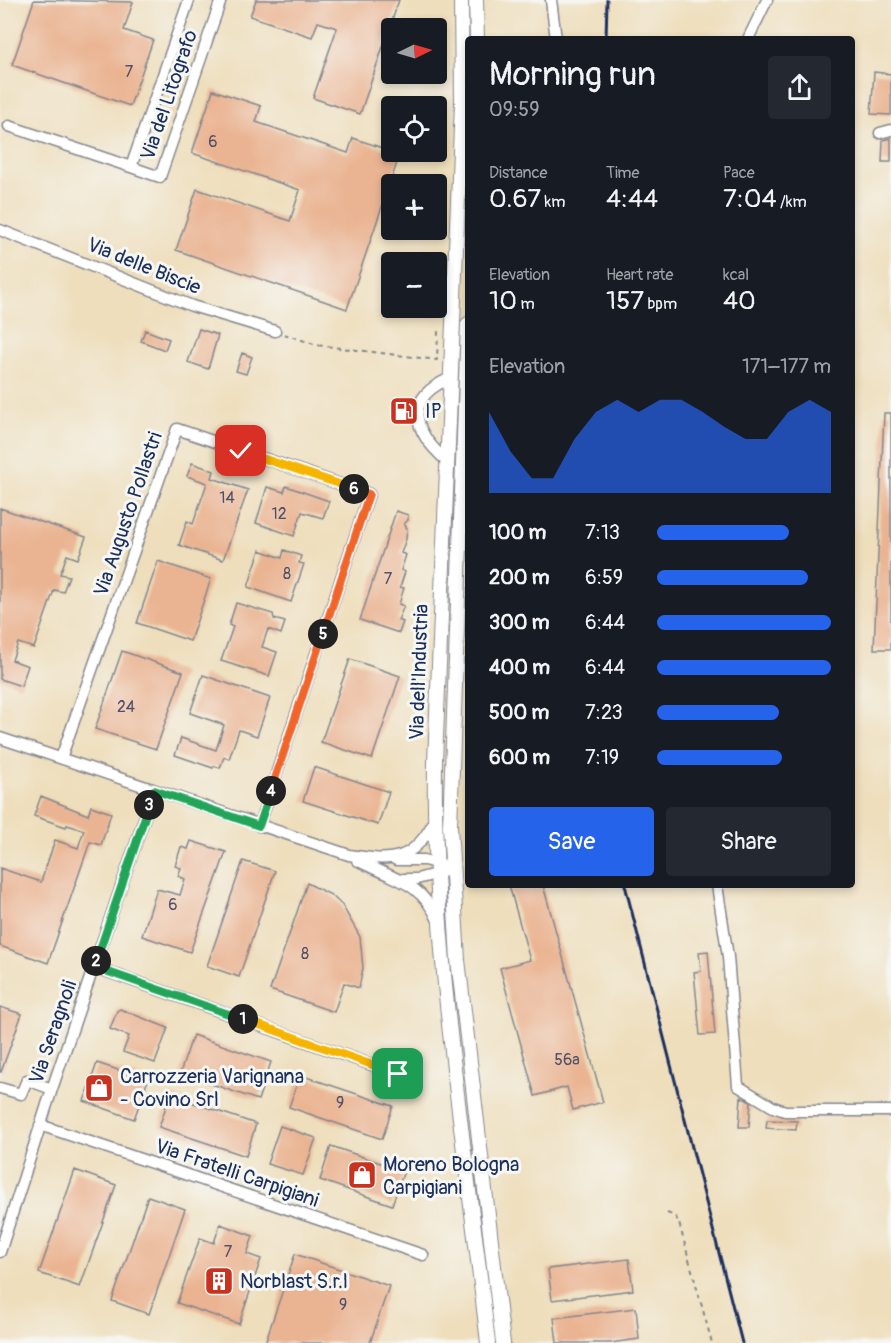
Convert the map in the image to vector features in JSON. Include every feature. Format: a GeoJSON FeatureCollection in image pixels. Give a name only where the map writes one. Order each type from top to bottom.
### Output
{"type":"FeatureCollection","features":[{"type":"Feature","properties":{"kind":"main road","name":"Via dell'Industria"},"geometry":{"type":"LineString","coordinates":[[461,0],[462,103],[435,819],[439,923],[488,1343]]}},
{"type":"Feature","properties":{"kind":"main road"},"geometry":{"type":"LineString","coordinates":[[476,0],[477,36]]}},
{"type":"Feature","properties":{"kind":"main road","name":"Via dell'Industria"},"geometry":{"type":"LineString","coordinates":[[465,400],[451,743],[451,867],[458,960],[504,1343]]}},
{"type":"Feature","properties":{"kind":"street","name":"Via del Litografo"},"geometry":{"type":"LineString","coordinates":[[189,0],[132,167],[160,177],[220,0]]}},
{"type":"Feature","properties":{"kind":"street"},"geometry":{"type":"LineString","coordinates":[[551,0],[556,36]]}},
{"type":"Feature","properties":{"kind":"street"},"geometry":{"type":"LineString","coordinates":[[749,36],[767,0]]}},
{"type":"Feature","properties":{"kind":"street"},"geometry":{"type":"LineString","coordinates":[[9,126],[132,167]]}},
{"type":"Feature","properties":{"kind":"street","name":"Via delle Biscie"},"geometry":{"type":"LineString","coordinates":[[0,230],[192,306],[275,331]]}},
{"type":"Feature","properties":{"kind":"street"},"geometry":{"type":"LineString","coordinates":[[447,461],[430,447],[417,419],[418,404],[432,386],[451,378]]}},
{"type":"Feature","properties":{"kind":"street","name":"Via Augusto Pollastri"},"geometry":{"type":"LineString","coordinates":[[61,758],[177,429],[369,494],[259,826]]}},
{"type":"Feature","properties":{"kind":"street"},"geometry":{"type":"LineString","coordinates":[[0,738],[349,855],[400,879],[425,897],[439,923]]}},
{"type":"Feature","properties":{"kind":"street","name":"Via Seragnoli"},"geometry":{"type":"LineString","coordinates":[[0,1252],[52,1089],[154,790]]}},
{"type":"Feature","properties":{"kind":"street"},"geometry":{"type":"LineString","coordinates":[[386,860],[409,853],[421,843],[435,819]]}},
{"type":"Feature","properties":{"kind":"street"},"geometry":{"type":"LineString","coordinates":[[349,855],[436,868],[451,867]]}},
{"type":"Feature","properties":{"kind":"street"},"geometry":{"type":"LineString","coordinates":[[400,879],[417,879],[436,868]]}},
{"type":"Feature","properties":{"kind":"street"},"geometry":{"type":"LineString","coordinates":[[717,888],[728,957],[738,1086],[773,1107],[785,1111],[891,1111]]}},
{"type":"Feature","properties":{"kind":"street"},"geometry":{"type":"LineString","coordinates":[[94,967],[398,1074]]}},
{"type":"Feature","properties":{"kind":"street"},"geometry":{"type":"LineString","coordinates":[[0,1088],[21,1094],[27,1080],[52,1089]]}},
{"type":"Feature","properties":{"kind":"street","name":"Via Fratelli Carpigiani"},"geometry":{"type":"LineString","coordinates":[[40,1125],[423,1255]]}},
{"type":"Feature","properties":{"kind":"path"},"geometry":{"type":"LineString","coordinates":[[275,331],[317,345],[437,360],[438,332]]}},
{"type":"Feature","properties":{"kind":"path"},"geometry":{"type":"LineString","coordinates":[[667,1214],[675,1216],[679,1223],[712,1343]]}},
{"type":"Feature","properties":{"kind":"building"},"geometry":{"type":"Polygon","coordinates":[[[34,0],[133,2],[124,30],[153,40],[130,106],[12,65],[34,0]]]}},
{"type":"Feature","properties":{"kind":"building"},"geometry":{"type":"Polygon","coordinates":[[[256,0],[399,0],[393,18],[381,18],[381,53],[360,114],[313,98],[337,28],[318,22],[312,37],[250,16],[256,0]]]}},
{"type":"Feature","properties":{"kind":"building"},"geometry":{"type":"Polygon","coordinates":[[[874,72],[891,74],[891,115],[871,114],[874,72]]]}},
{"type":"Feature","properties":{"kind":"building"},"geometry":{"type":"Polygon","coordinates":[[[213,90],[261,106],[256,122],[348,153],[353,138],[381,148],[381,162],[397,162],[393,174],[381,174],[381,210],[347,309],[176,250],[197,189],[290,221],[300,190],[192,153],[213,90]]]}},
{"type":"Feature","properties":{"kind":"building"},"geometry":{"type":"Polygon","coordinates":[[[891,138],[891,162],[882,162],[883,140],[891,138]]]}},
{"type":"Feature","properties":{"kind":"building"},"geometry":{"type":"Polygon","coordinates":[[[199,329],[218,335],[208,369],[188,362],[199,329]]]}},
{"type":"Feature","properties":{"kind":"building"},"geometry":{"type":"Polygon","coordinates":[[[145,330],[169,339],[165,350],[141,341],[145,330]]]}},
{"type":"Feature","properties":{"kind":"building"},"geometry":{"type":"Polygon","coordinates":[[[242,353],[252,357],[246,374],[236,371],[242,353]]]}},
{"type":"Feature","properties":{"kind":"building"},"geometry":{"type":"Polygon","coordinates":[[[884,413],[891,413],[891,649],[874,649],[884,413]]]}},
{"type":"Feature","properties":{"kind":"building"},"geometry":{"type":"Polygon","coordinates":[[[192,463],[214,471],[212,478],[248,490],[223,560],[179,545],[187,521],[193,524],[207,483],[187,476],[192,463]]]}},
{"type":"Feature","properties":{"kind":"building"},"geometry":{"type":"Polygon","coordinates":[[[286,486],[329,501],[323,518],[302,512],[294,536],[256,523],[267,487],[284,492],[286,486]]]}},
{"type":"Feature","properties":{"kind":"building"},"geometry":{"type":"Polygon","coordinates":[[[0,508],[86,537],[78,559],[67,555],[60,574],[69,576],[63,592],[54,590],[34,648],[18,643],[12,660],[28,666],[21,686],[0,679],[0,508]]]}},
{"type":"Feature","properties":{"kind":"building"},"geometry":{"type":"Polygon","coordinates":[[[396,511],[408,515],[408,520],[404,524],[407,528],[406,539],[401,553],[406,555],[401,570],[405,572],[400,587],[404,588],[399,604],[404,606],[398,620],[403,622],[399,633],[360,620],[396,511]]]}},
{"type":"Feature","properties":{"kind":"building"},"geometry":{"type":"Polygon","coordinates":[[[260,550],[282,558],[284,550],[301,556],[299,563],[304,564],[291,602],[248,587],[260,550]]]}},
{"type":"Feature","properties":{"kind":"building"},"geometry":{"type":"Polygon","coordinates":[[[158,561],[211,579],[190,641],[137,623],[158,561]]]}},
{"type":"Feature","properties":{"kind":"building"},"geometry":{"type":"Polygon","coordinates":[[[236,603],[273,614],[274,619],[285,622],[281,634],[268,629],[262,647],[277,652],[269,676],[221,661],[233,627],[229,625],[236,603]]]}},
{"type":"Feature","properties":{"kind":"building"},"geometry":{"type":"Polygon","coordinates":[[[122,651],[183,672],[156,749],[95,729],[122,651]]]}},
{"type":"Feature","properties":{"kind":"building"},"geometry":{"type":"Polygon","coordinates":[[[350,659],[400,676],[372,759],[321,742],[350,659]]]}},
{"type":"Feature","properties":{"kind":"building"},"geometry":{"type":"Polygon","coordinates":[[[203,675],[270,698],[257,736],[239,730],[229,759],[224,757],[220,768],[214,766],[213,768],[175,755],[181,738],[216,750],[224,725],[190,713],[203,675]]]}},
{"type":"Feature","properties":{"kind":"building"},"geometry":{"type":"Polygon","coordinates":[[[314,767],[389,792],[378,825],[303,801],[314,767]]]}},
{"type":"Feature","properties":{"kind":"building"},"geometry":{"type":"Polygon","coordinates":[[[41,796],[88,815],[91,806],[111,813],[101,845],[90,842],[48,963],[0,946],[0,868],[41,882],[55,840],[78,848],[84,830],[67,825],[66,827],[34,816],[41,796]]]}},
{"type":"Feature","properties":{"kind":"building"},"geometry":{"type":"Polygon","coordinates":[[[191,841],[226,852],[190,952],[142,936],[157,889],[180,895],[185,879],[178,876],[181,868],[175,866],[181,847],[188,849],[191,841]]]}},
{"type":"Feature","properties":{"kind":"building"},"geometry":{"type":"Polygon","coordinates":[[[243,861],[275,871],[239,977],[207,966],[243,861]]]}},
{"type":"Feature","properties":{"kind":"building"},"geometry":{"type":"Polygon","coordinates":[[[307,883],[331,895],[342,905],[360,937],[363,968],[359,988],[344,983],[334,1012],[270,990],[307,883]]]}},
{"type":"Feature","properties":{"kind":"building"},"geometry":{"type":"Polygon","coordinates":[[[510,888],[544,888],[603,1102],[573,1110],[567,1087],[535,1096],[500,968],[530,960],[510,888]]]}},
{"type":"Feature","properties":{"kind":"building"},"geometry":{"type":"Polygon","coordinates":[[[708,951],[715,1034],[700,1035],[694,972],[701,971],[699,952],[708,951]]]}},
{"type":"Feature","properties":{"kind":"building"},"geometry":{"type":"Polygon","coordinates":[[[0,1007],[22,1014],[1,1072],[0,1072],[0,1007]]]}},
{"type":"Feature","properties":{"kind":"building"},"geometry":{"type":"Polygon","coordinates":[[[120,1009],[168,1028],[155,1063],[123,1052],[129,1036],[110,1029],[120,1009]]]}},
{"type":"Feature","properties":{"kind":"building"},"geometry":{"type":"Polygon","coordinates":[[[193,1035],[271,1062],[258,1100],[180,1073],[193,1035]]]}},
{"type":"Feature","properties":{"kind":"building"},"geometry":{"type":"Polygon","coordinates":[[[97,1063],[148,1080],[134,1119],[84,1101],[97,1063]]]}},
{"type":"Feature","properties":{"kind":"building"},"geometry":{"type":"Polygon","coordinates":[[[300,1075],[393,1106],[382,1139],[289,1107],[300,1075]]]}},
{"type":"Feature","properties":{"kind":"building"},"geometry":{"type":"Polygon","coordinates":[[[170,1095],[256,1124],[246,1156],[159,1127],[170,1095]]]}},
{"type":"Feature","properties":{"kind":"building"},"geometry":{"type":"Polygon","coordinates":[[[741,1097],[751,1102],[749,1127],[739,1127],[741,1097]]]}},
{"type":"Feature","properties":{"kind":"building"},"geometry":{"type":"Polygon","coordinates":[[[767,1120],[797,1121],[796,1130],[766,1128],[767,1120]]]}},
{"type":"Feature","properties":{"kind":"building"},"geometry":{"type":"Polygon","coordinates":[[[280,1126],[316,1138],[303,1175],[267,1164],[280,1126]]]}},
{"type":"Feature","properties":{"kind":"building","name":"Moreno Bologna Carpigiani"},"geometry":{"type":"Polygon","coordinates":[[[331,1146],[404,1171],[392,1205],[320,1180],[331,1146]]]}},
{"type":"Feature","properties":{"kind":"building"},"geometry":{"type":"Polygon","coordinates":[[[75,1170],[116,1185],[80,1287],[39,1273],[75,1170]]]}},
{"type":"Feature","properties":{"kind":"building"},"geometry":{"type":"Polygon","coordinates":[[[148,1196],[185,1209],[149,1314],[112,1301],[148,1196]]]}},
{"type":"Feature","properties":{"kind":"building","name":"Norblast S.r.l"},"geometry":{"type":"Polygon","coordinates":[[[220,1224],[253,1236],[247,1254],[261,1259],[239,1324],[177,1303],[200,1238],[214,1243],[220,1224]]]}},
{"type":"Feature","properties":{"kind":"building"},"geometry":{"type":"Polygon","coordinates":[[[295,1254],[389,1286],[370,1343],[265,1343],[295,1254]]]}},
{"type":"Feature","properties":{"kind":"building"},"geometry":{"type":"Polygon","coordinates":[[[629,1259],[633,1290],[552,1300],[548,1269],[629,1259]]]}},
{"type":"Feature","properties":{"kind":"building"},"geometry":{"type":"Polygon","coordinates":[[[636,1308],[639,1339],[610,1343],[557,1343],[554,1318],[636,1308]]]}},
{"type":"Feature","properties":{"kind":"railway"},"geometry":{"type":"LineString","coordinates":[[606,36],[607,0]]}},
{"type":"Feature","properties":{"kind":"railway"},"geometry":{"type":"LineString","coordinates":[[626,888],[742,1343]]}},
{"type":"Feature","properties":{"kind":"place","name":"IP"},"geometry":{"type":"Point","coordinates":[404,411]}},
{"type":"Feature","properties":{"kind":"place","name":"Carrozzeria Varignana - Covino Srl"},"geometry":{"type":"Point","coordinates":[99,1088]}},
{"type":"Feature","properties":{"kind":"place","name":"Moreno Bologna Carpigiani"},"geometry":{"type":"Point","coordinates":[362,1175]}},
{"type":"Feature","properties":{"kind":"place","name":"Norblast S.r.l"},"geometry":{"type":"Point","coordinates":[219,1281]}},
{"type":"Feature","properties":{"kind":"route"},"geometry":{"type":"LineString","coordinates":[[241,451],[369,494],[259,826],[154,790],[94,967],[398,1074]]}}]}
